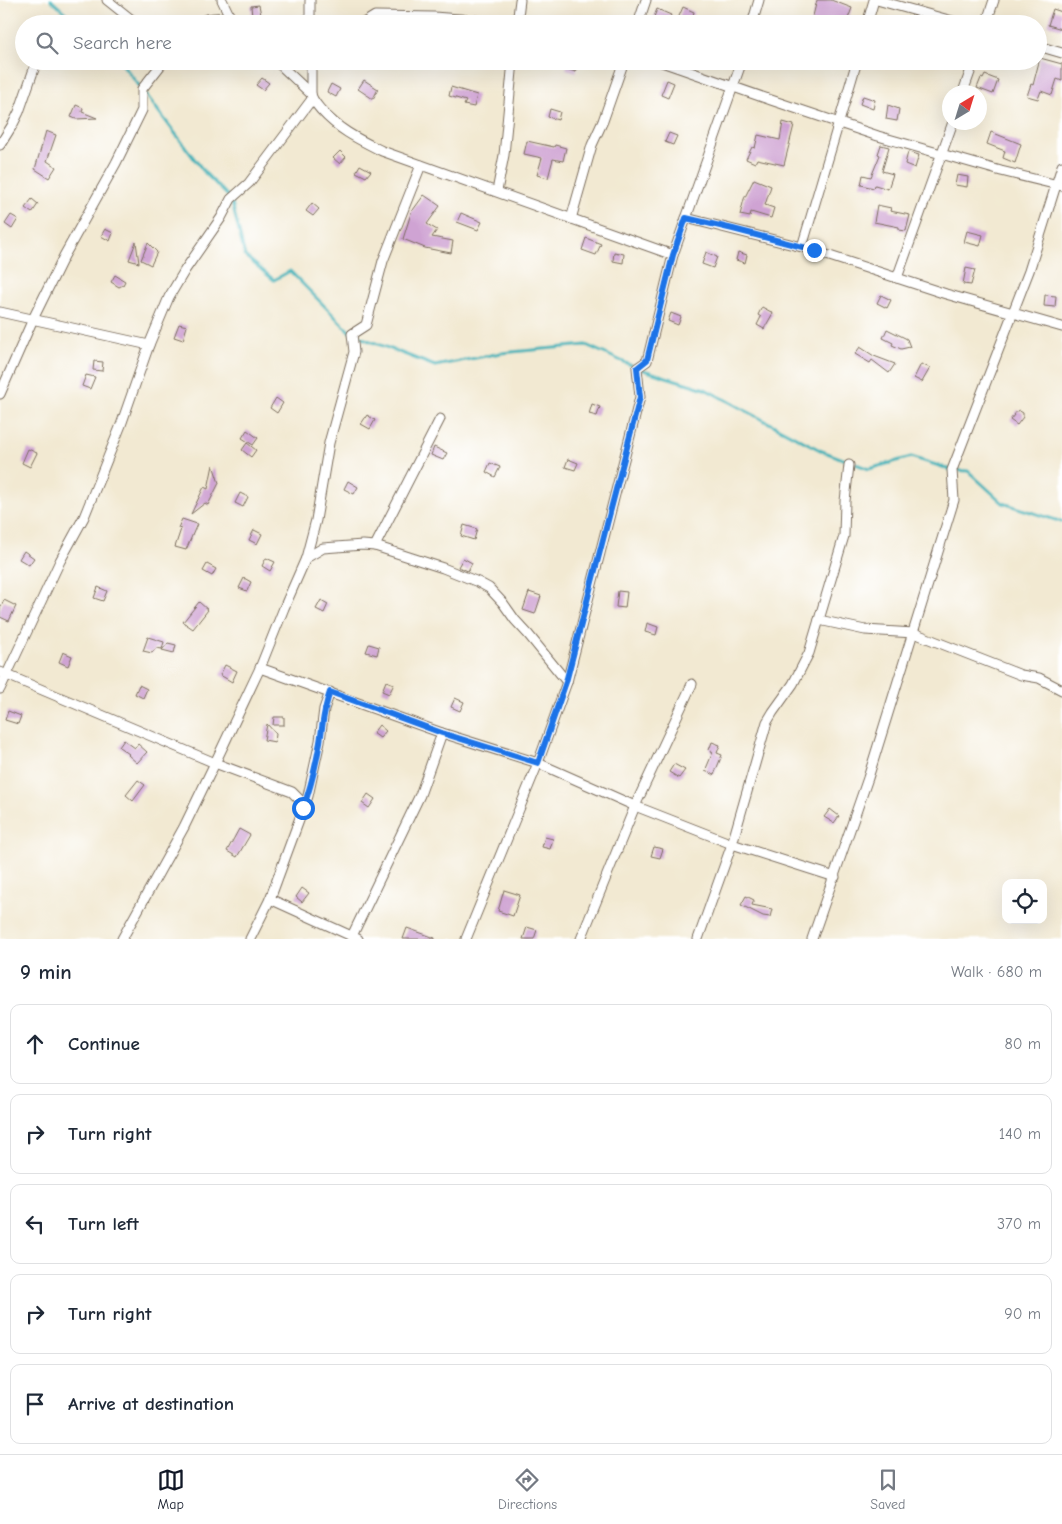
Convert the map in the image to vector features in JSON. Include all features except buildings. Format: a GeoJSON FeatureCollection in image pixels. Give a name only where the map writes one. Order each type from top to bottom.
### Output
{"type":"FeatureCollection","features":[{"type":"Feature","properties":{"kind":"street"},"geometry":{"type":"LineString","coordinates":[[108,0],[126,15]]}},
{"type":"Feature","properties":{"kind":"street"},"geometry":{"type":"LineString","coordinates":[[222,0],[230,15]]}},
{"type":"Feature","properties":{"kind":"street"},"geometry":{"type":"LineString","coordinates":[[310,0],[310,15]]}},
{"type":"Feature","properties":{"kind":"street"},"geometry":{"type":"LineString","coordinates":[[519,15],[520,0]]}},
{"type":"Feature","properties":{"kind":"street"},"geometry":{"type":"LineString","coordinates":[[641,15],[646,0]]}},
{"type":"Feature","properties":{"kind":"street"},"geometry":{"type":"LineString","coordinates":[[754,15],[758,0]]}},
{"type":"Feature","properties":{"kind":"street"},"geometry":{"type":"LineString","coordinates":[[870,15],[876,0],[930,15]]}},
{"type":"Feature","properties":{"kind":"street"},"geometry":{"type":"LineString","coordinates":[[989,15],[994,0]]}},
{"type":"Feature","properties":{"kind":"street"},"geometry":{"type":"LineString","coordinates":[[1047,49],[1062,53]]}},
{"type":"Feature","properties":{"kind":"street"},"geometry":{"type":"LineString","coordinates":[[0,145],[19,112],[34,70]]}},
{"type":"Feature","properties":{"kind":"street"},"geometry":{"type":"LineString","coordinates":[[0,394],[33,318],[64,256],[116,163],[142,110],[142,89],[157,70]]}},
{"type":"Feature","properties":{"kind":"street"},"geometry":{"type":"LineString","coordinates":[[285,70],[311,96],[330,120],[351,136],[382,151],[673,255]]}},
{"type":"Feature","properties":{"kind":"street"},"geometry":{"type":"LineString","coordinates":[[0,689],[3,673],[84,517],[169,297],[185,270],[222,218],[231,199],[248,183],[311,96],[310,70]]}},
{"type":"Feature","properties":{"kind":"street"},"geometry":{"type":"LineString","coordinates":[[497,191],[504,155],[512,70]]}},
{"type":"Feature","properties":{"kind":"street"},"geometry":{"type":"LineString","coordinates":[[571,219],[592,145],[603,121],[621,70]]}},
{"type":"Feature","properties":{"kind":"street"},"geometry":{"type":"LineString","coordinates":[[685,70],[839,123],[1000,171],[1059,186]]}},
{"type":"Feature","properties":{"kind":"street"},"geometry":{"type":"LineString","coordinates":[[466,939],[538,763],[566,682],[640,397],[637,368],[647,360],[673,255],[739,70]]}},
{"type":"Feature","properties":{"kind":"street"},"geometry":{"type":"LineString","coordinates":[[802,247],[854,70]]}},
{"type":"Feature","properties":{"kind":"street"},"geometry":{"type":"LineString","coordinates":[[965,85],[971,70]]}},
{"type":"Feature","properties":{"kind":"street"},"geometry":{"type":"LineString","coordinates":[[897,278],[950,130]]}},
{"type":"Feature","properties":{"kind":"street"},"geometry":{"type":"LineString","coordinates":[[122,939],[184,827],[215,763],[260,668],[306,558],[316,520],[329,443],[354,352],[352,334],[366,325],[383,261],[420,165]]}},
{"type":"Feature","properties":{"kind":"street"},"geometry":{"type":"LineString","coordinates":[[812,939],[868,778],[954,500],[952,470],[1029,271],[1059,186],[1062,166]]}},
{"type":"Feature","properties":{"kind":"street"},"geometry":{"type":"LineString","coordinates":[[686,218],[802,247],[946,294],[1062,327]]}},
{"type":"Feature","properties":{"kind":"street"},"geometry":{"type":"LineString","coordinates":[[0,312],[149,345]]}},
{"type":"Feature","properties":{"kind":"street"},"geometry":{"type":"LineString","coordinates":[[375,546],[440,419]]}},
{"type":"Feature","properties":{"kind":"street"},"geometry":{"type":"LineString","coordinates":[[698,939],[732,844],[767,722],[772,712],[793,684],[809,653],[844,536],[849,465]]}},
{"type":"Feature","properties":{"kind":"street"},"geometry":{"type":"LineString","coordinates":[[306,558],[323,548],[375,546],[443,568],[489,588],[566,682]]}},
{"type":"Feature","properties":{"kind":"street"},"geometry":{"type":"LineString","coordinates":[[819,620],[865,630],[914,633],[1021,675],[1039,678],[1062,690]]}},
{"type":"Feature","properties":{"kind":"street"},"geometry":{"type":"LineString","coordinates":[[260,668],[442,733],[538,763],[635,806],[732,844],[835,877]]}},
{"type":"Feature","properties":{"kind":"street"},"geometry":{"type":"LineString","coordinates":[[3,673],[215,763],[292,792],[299,799],[303,808]]}},
{"type":"Feature","properties":{"kind":"street"},"geometry":{"type":"LineString","coordinates":[[581,939],[635,806],[692,684]]}},
{"type":"Feature","properties":{"kind":"street"},"geometry":{"type":"LineString","coordinates":[[250,939],[270,899],[311,784],[320,741],[324,708],[330,692]]}},
{"type":"Feature","properties":{"kind":"street"},"geometry":{"type":"LineString","coordinates":[[270,899],[355,938],[420,796],[442,733]]}},
{"type":"Feature","properties":{"kind":"street"},"geometry":{"type":"LineString","coordinates":[[292,792],[303,789],[311,784]]}},
{"type":"Feature","properties":{"kind":"waterway"},"geometry":{"type":"LineString","coordinates":[[51,0],[68,15]]}},
{"type":"Feature","properties":{"kind":"waterway"},"geometry":{"type":"LineString","coordinates":[[127,70],[140,87]]}},
{"type":"Feature","properties":{"kind":"waterway"},"geometry":{"type":"LineString","coordinates":[[144,92],[205,173],[230,198]]}},
{"type":"Feature","properties":{"kind":"waterway"},"geometry":{"type":"LineString","coordinates":[[232,203],[245,256],[274,280],[290,271],[352,334],[435,366],[501,353],[586,345],[637,368],[705,389],[822,451],[869,469],[911,457],[952,470],[968,471],[1003,503],[1062,522]]}},
{"type":"Feature","properties":{"kind":"route"},"geometry":{"type":"LineString","coordinates":[[303,808],[311,784],[320,741],[324,708],[330,692],[442,733],[538,763],[566,682],[640,397],[637,368],[647,360],[673,255],[686,218],[814,250]]}}]}
